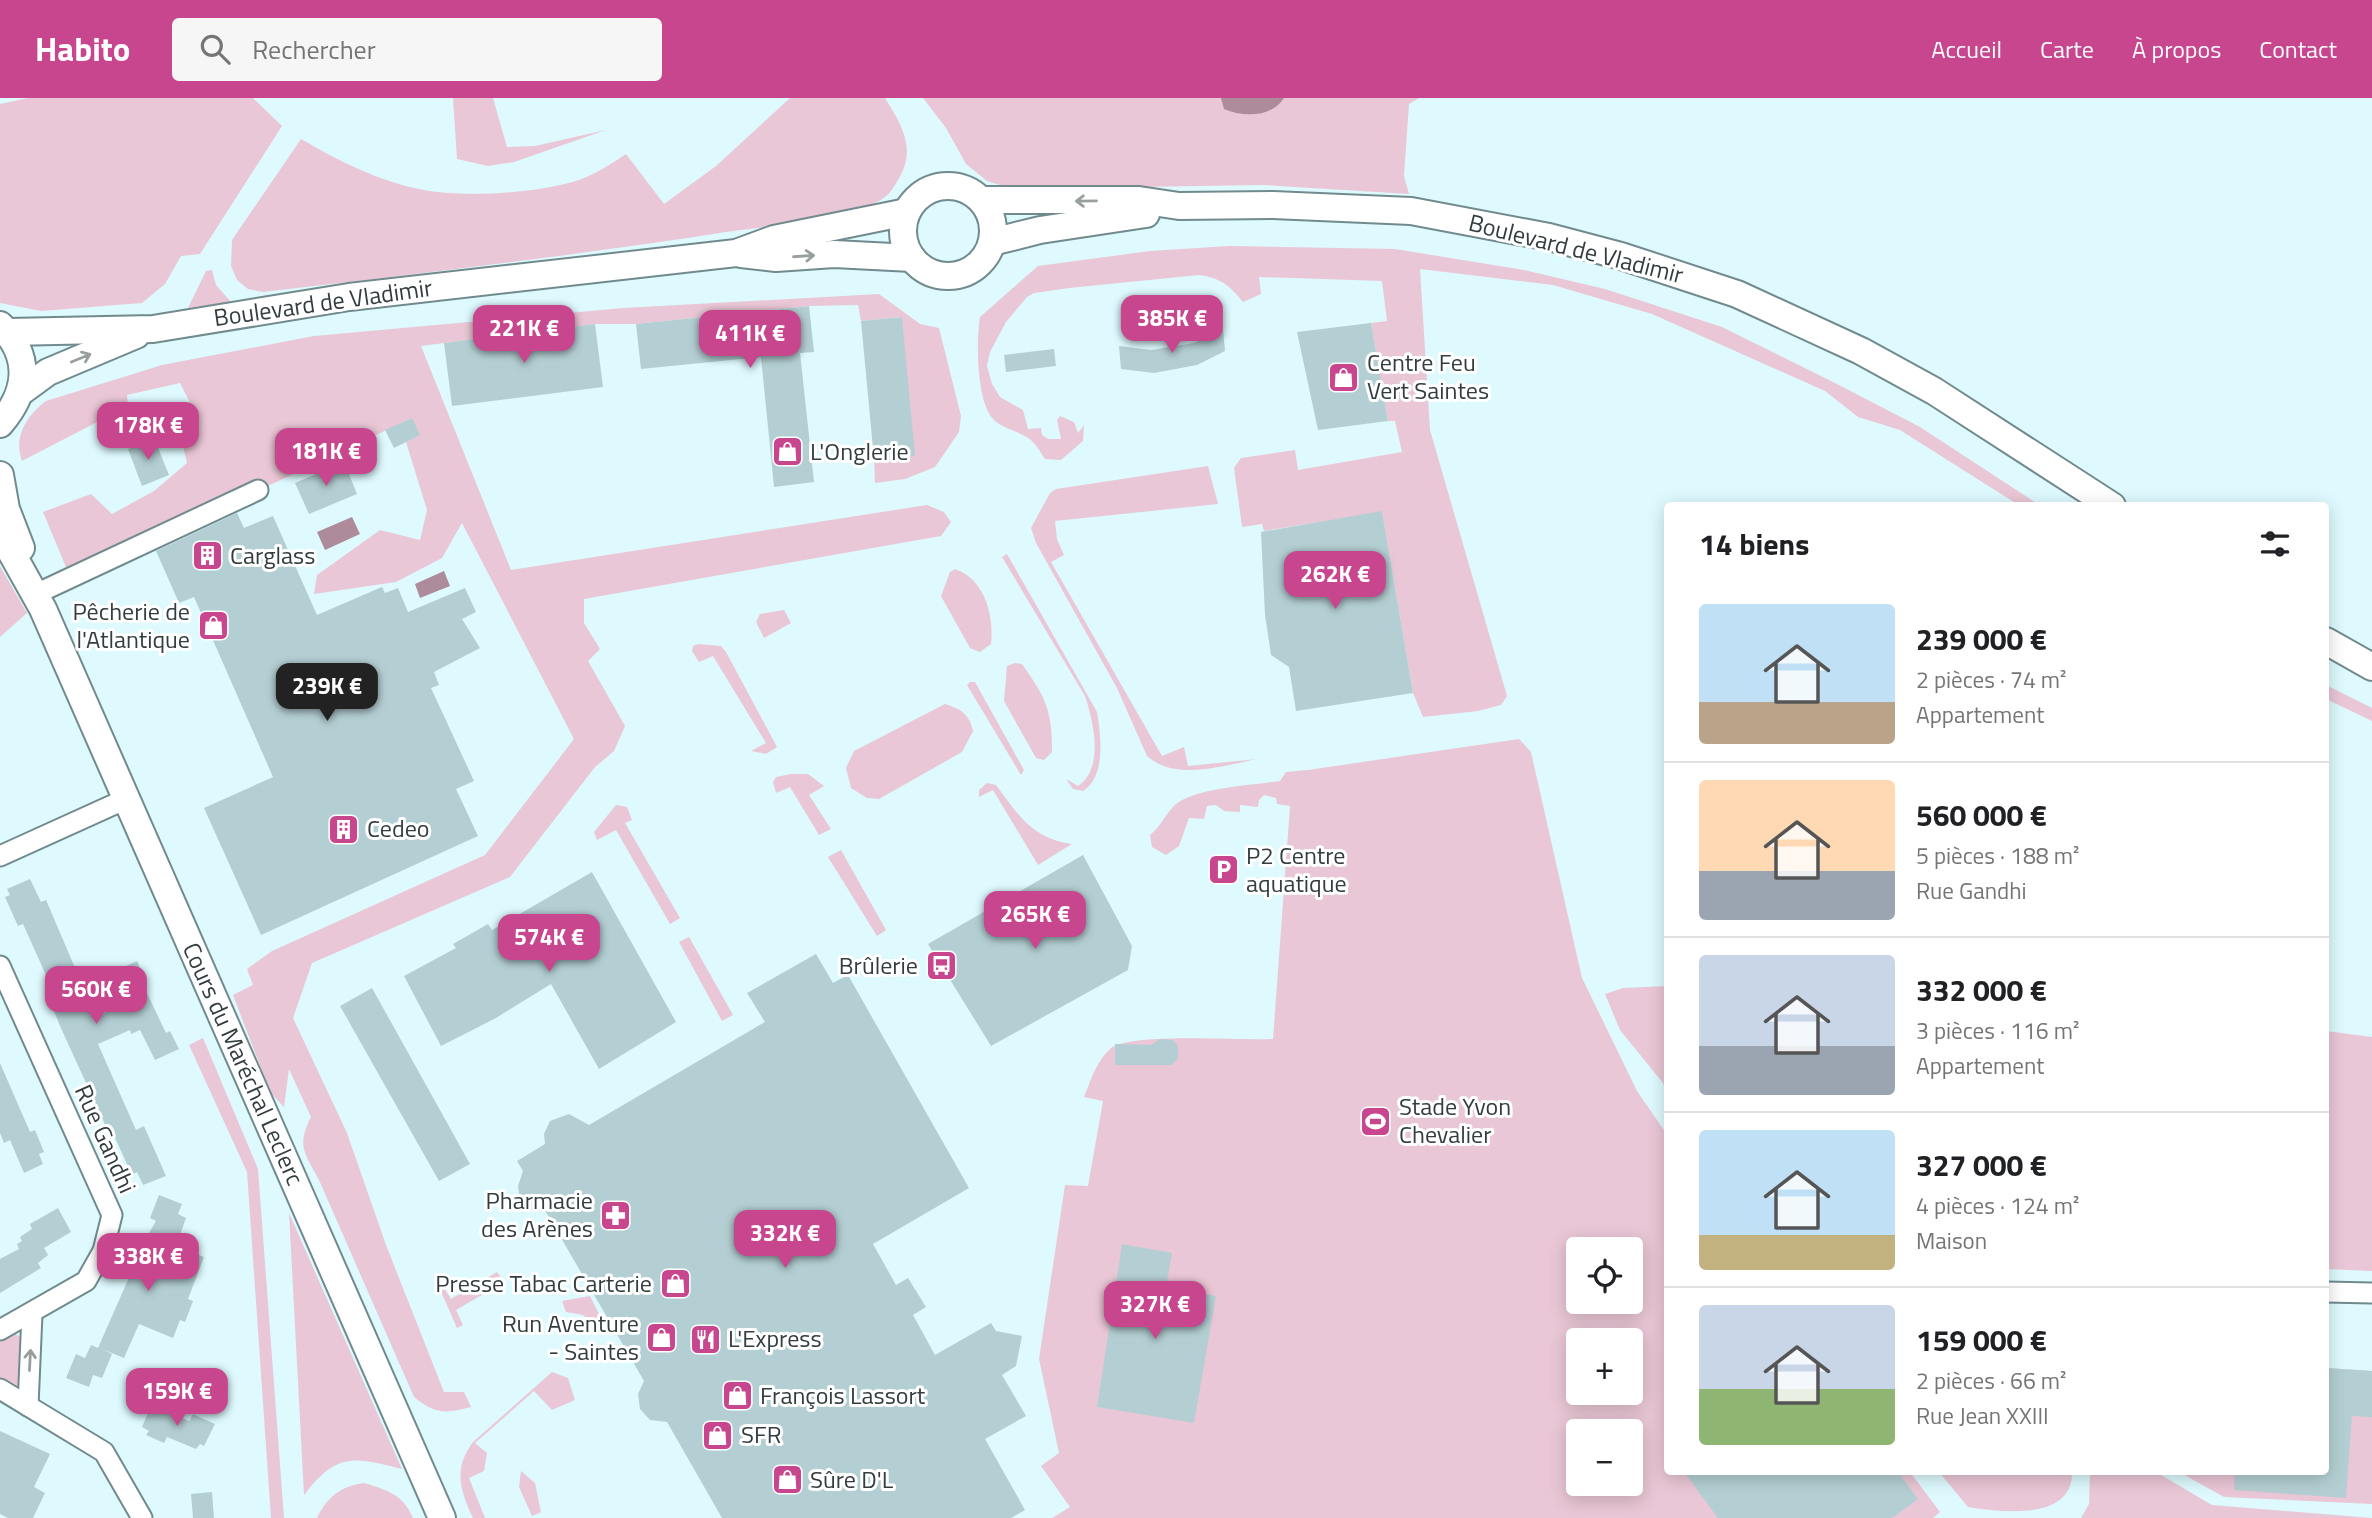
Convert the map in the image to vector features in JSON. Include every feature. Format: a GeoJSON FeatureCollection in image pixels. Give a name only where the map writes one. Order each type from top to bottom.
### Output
{"type":"FeatureCollection","features":[{"type":"Feature","properties":{"kind":"main road"},"geometry":{"type":"LineString","coordinates":[[944,186],[960,187],[981,200],[992,220],[992,242],[979,264],[957,275],[932,273],[912,258],[903,236],[907,212],[923,194],[944,186]]}},
{"type":"Feature","properties":{"kind":"main road","name":"Boulevard de Vladimir"},"geometry":{"type":"LineString","coordinates":[[981,200],[1139,200],[1179,206],[1273,205],[1411,211],[1549,237],[1683,275],[1783,313],[1934,391],[2106,502]]}},
{"type":"Feature","properties":{"kind":"main road"},"geometry":{"type":"LineString","coordinates":[[992,242],[1040,230],[1141,215],[1179,206]]}},
{"type":"Feature","properties":{"kind":"main road","name":"Boulevard de Vladimir"},"geometry":{"type":"LineString","coordinates":[[153,329],[349,297],[736,253],[774,239],[907,212]]}},
{"type":"Feature","properties":{"kind":"main road"},"geometry":{"type":"LineString","coordinates":[[736,253],[776,258],[834,254],[912,258]]}},
{"type":"Feature","properties":{"kind":"main road"},"geometry":{"type":"LineString","coordinates":[[4,328],[153,329]]}},
{"type":"Feature","properties":{"kind":"main road"},"geometry":{"type":"LineString","coordinates":[[0,424],[16,406],[22,390],[23,370],[18,350],[4,328]]}},
{"type":"Feature","properties":{"kind":"main road"},"geometry":{"type":"LineString","coordinates":[[22,390],[48,372],[153,329]]}},
{"type":"Feature","properties":{"kind":"main road","name":"Cours du Maréchal Leclerc"},"geometry":{"type":"LineString","coordinates":[[0,475],[6,509],[40,601],[442,1518]]}},
{"type":"Feature","properties":{"kind":"main road","name":"Cours du Maréchal Leclerc"},"geometry":{"type":"LineString","coordinates":[[0,532],[40,601]]}},
{"type":"Feature","properties":{"kind":"main road"},"geometry":{"type":"LineString","coordinates":[[2329,643],[2372,667]]}},
{"type":"Feature","properties":{"kind":"street"},"geometry":{"type":"LineString","coordinates":[[40,601],[258,490]]}},
{"type":"Feature","properties":{"kind":"street"},"geometry":{"type":"LineString","coordinates":[[0,856],[126,799]]}},
{"type":"Feature","properties":{"kind":"street","name":"Rue Gandhi"},"geometry":{"type":"LineString","coordinates":[[0,966],[112,1215],[103,1251],[86,1281],[0,1330]]}},
{"type":"Feature","properties":{"kind":"street"},"geometry":{"type":"LineString","coordinates":[[2329,1292],[2372,1293]]}},
{"type":"Feature","properties":{"kind":"street"},"geometry":{"type":"LineString","coordinates":[[28,1406],[32,1314]]}},
{"type":"Feature","properties":{"kind":"street"},"geometry":{"type":"LineString","coordinates":[[0,1390],[104,1452],[142,1518]]}},
{"type":"Feature","properties":{"kind":"shaded area"},"geometry":{"type":"Polygon","coordinates":[[[28,98],[253,98],[282,126],[200,254],[181,256],[165,284],[142,303],[41,311],[0,303],[0,104],[28,98]]]}},
{"type":"Feature","properties":{"kind":"shaded area"},"geometry":{"type":"Polygon","coordinates":[[[453,98],[493,98],[507,147],[535,146],[606,130],[514,162],[488,166],[457,159],[453,98]]]}},
{"type":"Feature","properties":{"kind":"shaded area"},"geometry":{"type":"Polygon","coordinates":[[[790,98],[885,98],[902,128],[907,148],[904,169],[889,194],[871,205],[809,221],[553,257],[263,292],[248,289],[237,280],[231,266],[232,240],[301,139],[345,163],[392,182],[424,190],[460,194],[523,191],[563,184],[591,175],[626,154],[664,204],[716,166],[790,98]]]}},
{"type":"Feature","properties":{"kind":"shaded area"},"geometry":{"type":"Polygon","coordinates":[[[923,98],[1419,98],[1409,104],[1404,176],[1409,194],[1263,185],[1012,189],[987,181],[966,164],[946,128],[923,98]]]}},
{"type":"Feature","properties":{"kind":"shaded area"},"geometry":{"type":"Polygon","coordinates":[[[1221,98],[1284,98],[1272,109],[1248,114],[1224,109],[1221,98]]]}},
{"type":"Feature","properties":{"kind":"shaded area"},"geometry":{"type":"Polygon","coordinates":[[[1229,246],[1395,249],[1524,270],[1605,289],[1722,327],[1920,427],[2035,502],[2014,502],[1900,430],[1858,417],[1825,391],[1652,314],[1553,285],[1420,269],[1430,430],[1507,696],[1501,705],[1478,711],[1423,717],[1413,693],[1382,512],[1264,531],[1262,524],[1242,527],[1234,468],[1241,458],[1295,450],[1298,470],[1402,452],[1395,421],[1388,421],[1371,323],[1387,321],[1382,281],[1259,277],[1261,294],[1243,302],[1224,283],[1199,275],[1034,293],[1027,297],[1006,322],[990,352],[987,366],[992,384],[1000,397],[1023,410],[1028,429],[1041,428],[1042,435],[1048,439],[1061,439],[1057,420],[1060,416],[1074,422],[1078,433],[1084,425],[1083,441],[1061,460],[1045,459],[1031,440],[997,423],[988,411],[979,370],[980,317],[1038,266],[1150,251],[1229,246]]]}},
{"type":"Feature","properties":{"kind":"shaded area"},"geometry":{"type":"Polygon","coordinates":[[[212,270],[216,285],[231,302],[188,308],[206,271],[212,270]]]}},
{"type":"Feature","properties":{"kind":"shaded area"},"geometry":{"type":"Polygon","coordinates":[[[879,294],[920,324],[939,328],[961,416],[959,432],[935,467],[905,479],[875,483],[874,459],[914,456],[901,317],[861,321],[858,305],[809,306],[636,324],[595,324],[421,346],[511,570],[927,505],[944,512],[951,522],[941,536],[584,599],[584,623],[600,649],[588,661],[625,726],[614,751],[595,767],[510,877],[312,963],[293,1018],[347,1133],[386,1245],[444,1392],[464,1392],[471,1407],[441,1411],[428,1407],[414,1397],[306,1156],[304,1135],[311,1117],[289,1069],[284,1107],[270,1092],[233,995],[253,985],[247,969],[272,951],[485,855],[574,739],[462,523],[442,558],[396,582],[314,594],[317,575],[380,530],[420,540],[427,510],[406,442],[412,418],[71,579],[43,512],[91,494],[112,514],[154,491],[187,463],[179,429],[196,415],[180,383],[127,395],[128,406],[22,461],[19,443],[23,427],[46,401],[162,365],[314,336],[623,308],[879,294]]]}},
{"type":"Feature","properties":{"kind":"shaded area"},"geometry":{"type":"Polygon","coordinates":[[[1208,466],[1218,504],[1055,521],[1057,539],[1064,555],[1051,562],[1162,756],[1184,747],[1188,766],[1258,759],[1216,768],[1186,770],[1159,764],[1147,756],[1117,688],[1036,543],[1031,528],[1050,493],[1056,489],[1208,466]]]}},
{"type":"Feature","properties":{"kind":"shaded area"},"geometry":{"type":"Polygon","coordinates":[[[352,517],[360,534],[325,550],[317,532],[352,517]]]}},
{"type":"Feature","properties":{"kind":"shaded area"},"geometry":{"type":"Polygon","coordinates":[[[1007,554],[1097,712],[1100,732],[1099,766],[1090,785],[1083,791],[1073,789],[1066,779],[1078,786],[1092,768],[1095,744],[1085,696],[1002,557],[1007,554]]]}},
{"type":"Feature","properties":{"kind":"shaded area"},"geometry":{"type":"Polygon","coordinates":[[[0,566],[27,613],[0,637],[0,566]]]}},
{"type":"Feature","properties":{"kind":"shaded area"},"geometry":{"type":"Polygon","coordinates":[[[955,569],[974,581],[989,611],[991,644],[980,652],[970,648],[941,596],[950,572],[955,569]]]}},
{"type":"Feature","properties":{"kind":"shaded area"},"geometry":{"type":"Polygon","coordinates":[[[444,571],[450,586],[420,598],[415,584],[444,571]]]}},
{"type":"Feature","properties":{"kind":"shaded area"},"geometry":{"type":"Polygon","coordinates":[[[784,610],[791,623],[764,638],[756,622],[760,614],[784,610]]]}},
{"type":"Feature","properties":{"kind":"shaded area"},"geometry":{"type":"Polygon","coordinates":[[[693,646],[721,646],[726,652],[777,747],[766,754],[751,751],[766,743],[713,656],[699,662],[692,651],[693,646]]]}},
{"type":"Feature","properties":{"kind":"shaded area"},"geometry":{"type":"Polygon","coordinates":[[[1022,664],[1037,686],[1049,715],[1052,752],[1044,760],[1036,758],[1004,701],[1007,666],[1022,664]]]}},
{"type":"Feature","properties":{"kind":"shaded area"},"geometry":{"type":"Polygon","coordinates":[[[975,682],[1024,770],[1021,775],[967,685],[975,682]]]}},
{"type":"Feature","properties":{"kind":"shaded area"},"geometry":{"type":"Polygon","coordinates":[[[2329,686],[2372,708],[2372,721],[2329,700],[2329,686]]]}},
{"type":"Feature","properties":{"kind":"shaded area"},"geometry":{"type":"Polygon","coordinates":[[[945,704],[964,713],[971,725],[973,731],[962,752],[879,799],[867,798],[851,788],[846,768],[854,751],[945,704]]]}},
{"type":"Feature","properties":{"kind":"shaded area","name":"Stade Yvon Chevalier"},"geometry":{"type":"Polygon","coordinates":[[[1519,739],[1531,752],[1582,978],[1637,1091],[1664,1130],[1664,1475],[1912,1475],[1940,1512],[1933,1518],[1052,1518],[1070,1507],[1041,1466],[1059,1453],[1039,1359],[1065,1185],[1088,1186],[1103,1101],[1084,1097],[1094,1072],[1110,1049],[1121,1044],[1187,1038],[1273,1039],[1290,806],[1277,804],[1276,798],[1264,795],[1259,800],[1258,807],[1240,805],[1240,812],[1224,811],[1216,805],[1207,806],[1204,819],[1189,818],[1179,846],[1166,855],[1152,847],[1150,835],[1174,806],[1195,795],[1280,781],[1286,772],[1519,739]]]}},
{"type":"Feature","properties":{"kind":"shaded area"},"geometry":{"type":"Polygon","coordinates":[[[808,774],[824,786],[809,795],[831,829],[819,835],[790,787],[776,793],[773,782],[776,777],[808,774]]]}},
{"type":"Feature","properties":{"kind":"shaded area"},"geometry":{"type":"Polygon","coordinates":[[[987,783],[996,785],[1019,816],[1037,831],[1047,837],[1072,844],[1038,865],[993,790],[979,797],[979,790],[987,783]]]}},
{"type":"Feature","properties":{"kind":"shaded area"},"geometry":{"type":"Polygon","coordinates":[[[616,805],[627,807],[632,820],[625,823],[680,918],[670,924],[616,830],[597,840],[594,832],[616,805]]]}},
{"type":"Feature","properties":{"kind":"shaded area"},"geometry":{"type":"Polygon","coordinates":[[[841,850],[886,930],[877,936],[828,857],[841,850]]]}},
{"type":"Feature","properties":{"kind":"shaded area"},"geometry":{"type":"Polygon","coordinates":[[[689,937],[733,1015],[722,1021],[679,942],[689,937]]]}},
{"type":"Feature","properties":{"kind":"shaded area"},"geometry":{"type":"Polygon","coordinates":[[[1664,986],[1664,1086],[1620,1030],[1605,994],[1623,988],[1664,986]]]}},
{"type":"Feature","properties":{"kind":"shaded area"},"geometry":{"type":"Polygon","coordinates":[[[2329,1031],[2372,1037],[2372,1271],[2329,1269],[2329,1031]]]}},
{"type":"Feature","properties":{"kind":"shaded area"},"geometry":{"type":"Polygon","coordinates":[[[203,1038],[258,1169],[284,1518],[271,1518],[247,1172],[189,1045],[203,1038]]]}},
{"type":"Feature","properties":{"kind":"shaded area"},"geometry":{"type":"Polygon","coordinates":[[[289,1213],[402,1469],[358,1460],[347,1461],[326,1471],[304,1495],[289,1213]]]}},
{"type":"Feature","properties":{"kind":"shaded area"},"geometry":{"type":"Polygon","coordinates":[[[497,1272],[504,1282],[456,1310],[463,1325],[457,1328],[439,1287],[442,1285],[451,1299],[497,1272]]]}},
{"type":"Feature","properties":{"kind":"shaded area"},"geometry":{"type":"Polygon","coordinates":[[[590,1296],[604,1324],[599,1327],[583,1315],[566,1312],[562,1301],[590,1296]]]}},
{"type":"Feature","properties":{"kind":"shaded area"},"geometry":{"type":"Polygon","coordinates":[[[15,1334],[21,1337],[20,1389],[14,1393],[0,1385],[0,1342],[15,1334]]]}},
{"type":"Feature","properties":{"kind":"shaded area"},"geometry":{"type":"Polygon","coordinates":[[[2329,1368],[2372,1371],[2372,1504],[2224,1497],[2184,1475],[2329,1475],[2329,1368]]]}},
{"type":"Feature","properties":{"kind":"shaded area"},"geometry":{"type":"Polygon","coordinates":[[[552,1372],[568,1378],[575,1400],[552,1410],[534,1391],[475,1443],[487,1453],[484,1471],[469,1478],[485,1518],[473,1518],[461,1480],[467,1452],[473,1442],[552,1372]]]}},
{"type":"Feature","properties":{"kind":"shaded area"},"geometry":{"type":"Polygon","coordinates":[[[521,1471],[535,1483],[541,1512],[532,1516],[519,1487],[521,1471]]]}},
{"type":"Feature","properties":{"kind":"shaded area"},"geometry":{"type":"Polygon","coordinates":[[[1941,1475],[2072,1475],[2070,1487],[2062,1498],[2051,1505],[2020,1511],[1968,1507],[1941,1475]]]}},
{"type":"Feature","properties":{"kind":"shaded area"},"geometry":{"type":"Polygon","coordinates":[[[2090,1475],[2161,1475],[2212,1505],[2372,1518],[2081,1518],[2089,1504],[2090,1475]]]}},
{"type":"Feature","properties":{"kind":"shaded area"},"geometry":{"type":"Polygon","coordinates":[[[364,1483],[399,1498],[413,1518],[317,1518],[325,1504],[336,1494],[348,1487],[364,1483]]]}},
{"type":"Feature","properties":{"kind":"building"},"geometry":{"type":"Polygon","coordinates":[[[809,306],[814,352],[800,353],[814,482],[774,487],[761,357],[641,369],[636,324],[809,306]]]}},
{"type":"Feature","properties":{"kind":"building"},"geometry":{"type":"Polygon","coordinates":[[[902,317],[915,456],[874,459],[861,321],[902,317]]]}},
{"type":"Feature","properties":{"kind":"building","name":"Centre Feu Vert Saintes"},"geometry":{"type":"Polygon","coordinates":[[[1371,323],[1388,421],[1318,430],[1297,332],[1371,323]]]}},
{"type":"Feature","properties":{"kind":"building"},"geometry":{"type":"Polygon","coordinates":[[[595,324],[603,387],[452,406],[444,343],[595,324]]]}},
{"type":"Feature","properties":{"kind":"building"},"geometry":{"type":"Polygon","coordinates":[[[1223,329],[1225,351],[1197,365],[1154,373],[1121,369],[1119,346],[1151,350],[1194,343],[1223,329]]]}},
{"type":"Feature","properties":{"kind":"building"},"geometry":{"type":"Polygon","coordinates":[[[1054,349],[1056,366],[1006,372],[1004,355],[1054,349]]]}},
{"type":"Feature","properties":{"kind":"building"},"geometry":{"type":"Polygon","coordinates":[[[412,418],[420,435],[394,448],[385,430],[412,418]]]}},
{"type":"Feature","properties":{"kind":"building"},"geometry":{"type":"Polygon","coordinates":[[[154,438],[169,475],[142,486],[128,449],[154,438]]]}},
{"type":"Feature","properties":{"kind":"building"},"geometry":{"type":"Polygon","coordinates":[[[344,462],[357,494],[309,514],[295,483],[344,462]]]}},
{"type":"Feature","properties":{"kind":"building"},"geometry":{"type":"Polygon","coordinates":[[[1382,511],[1413,693],[1296,711],[1289,667],[1271,655],[1265,615],[1261,532],[1382,511]]]}},
{"type":"Feature","properties":{"kind":"building"},"geometry":{"type":"Polygon","coordinates":[[[237,513],[244,528],[273,516],[317,615],[382,587],[385,593],[398,588],[408,612],[465,588],[476,612],[462,619],[480,648],[434,672],[439,685],[431,688],[474,781],[456,789],[478,836],[261,935],[204,808],[273,777],[194,597],[179,603],[156,551],[237,513]]]}},
{"type":"Feature","properties":{"kind":"building"},"geometry":{"type":"Polygon","coordinates":[[[1083,855],[1132,946],[1128,970],[991,1046],[928,944],[1083,855]]]}},
{"type":"Feature","properties":{"kind":"building"},"geometry":{"type":"Polygon","coordinates":[[[592,872],[676,1022],[599,1069],[551,984],[496,1018],[441,1046],[404,976],[456,948],[453,944],[488,924],[492,930],[592,872]]]}},
{"type":"Feature","properties":{"kind":"building"},"geometry":{"type":"Polygon","coordinates":[[[30,879],[41,902],[46,900],[96,1017],[128,1002],[113,972],[137,961],[145,979],[141,981],[166,1033],[170,1031],[179,1049],[155,1060],[140,1030],[131,1034],[130,1030],[98,1044],[136,1130],[144,1126],[166,1176],[143,1185],[137,1172],[132,1175],[111,1129],[108,1131],[48,996],[54,993],[23,924],[18,926],[5,897],[10,895],[7,889],[30,879]]]}},
{"type":"Feature","properties":{"kind":"building"},"geometry":{"type":"Polygon","coordinates":[[[816,954],[833,983],[848,975],[969,1188],[873,1244],[896,1285],[908,1278],[926,1307],[913,1315],[935,1355],[991,1323],[996,1331],[1022,1336],[1016,1366],[1002,1375],[1026,1416],[985,1439],[1025,1510],[1011,1518],[722,1518],[667,1422],[650,1420],[640,1409],[638,1394],[644,1381],[546,1212],[531,1210],[520,1200],[518,1186],[523,1171],[517,1161],[545,1144],[544,1134],[550,1121],[569,1114],[589,1125],[765,1022],[747,993],[816,954]]]}},
{"type":"Feature","properties":{"kind":"building"},"geometry":{"type":"Polygon","coordinates":[[[372,988],[470,1164],[439,1181],[340,1006],[372,988]]]}},
{"type":"Feature","properties":{"kind":"building"},"geometry":{"type":"Polygon","coordinates":[[[1160,1039],[1173,1040],[1178,1046],[1178,1059],[1171,1065],[1115,1065],[1115,1044],[1151,1045],[1160,1039]]]}},
{"type":"Feature","properties":{"kind":"building"},"geometry":{"type":"Polygon","coordinates":[[[0,1063],[30,1132],[35,1130],[44,1152],[39,1154],[43,1164],[24,1173],[10,1140],[4,1143],[0,1133],[0,1063]]]}},
{"type":"Feature","properties":{"kind":"building"},"geometry":{"type":"Polygon","coordinates":[[[159,1195],[182,1204],[178,1214],[186,1218],[176,1246],[204,1257],[188,1299],[193,1301],[185,1322],[180,1320],[173,1338],[139,1324],[124,1358],[102,1349],[112,1354],[102,1378],[93,1375],[89,1387],[66,1378],[76,1354],[85,1358],[91,1345],[98,1348],[135,1264],[136,1255],[156,1221],[150,1218],[159,1195]]]}},
{"type":"Feature","properties":{"kind":"building"},"geometry":{"type":"Polygon","coordinates":[[[58,1208],[71,1232],[44,1248],[48,1255],[38,1263],[41,1268],[0,1293],[0,1259],[19,1249],[17,1244],[22,1241],[20,1237],[32,1229],[30,1224],[58,1208]]]}},
{"type":"Feature","properties":{"kind":"building"},"geometry":{"type":"Polygon","coordinates":[[[1122,1244],[1172,1253],[1166,1287],[1216,1296],[1194,1423],[1097,1407],[1122,1244]]]}},
{"type":"Feature","properties":{"kind":"building"},"geometry":{"type":"Polygon","coordinates":[[[2329,1368],[2372,1371],[2372,1417],[2352,1416],[2346,1498],[2234,1490],[2235,1475],[2329,1475],[2329,1368]]]}},
{"type":"Feature","properties":{"kind":"building"},"geometry":{"type":"Polygon","coordinates":[[[152,1404],[189,1421],[193,1414],[215,1424],[204,1446],[200,1444],[196,1449],[167,1437],[164,1443],[146,1435],[149,1431],[142,1427],[152,1404]]]}},
{"type":"Feature","properties":{"kind":"building"},"geometry":{"type":"Polygon","coordinates":[[[0,1431],[50,1454],[34,1487],[45,1493],[33,1518],[8,1518],[0,1514],[0,1431]]]}},
{"type":"Feature","properties":{"kind":"building"},"geometry":{"type":"Polygon","coordinates":[[[1686,1475],[1900,1475],[1918,1499],[1892,1518],[1718,1518],[1686,1475]]]}},
{"type":"Feature","properties":{"kind":"building"},"geometry":{"type":"Polygon","coordinates":[[[212,1492],[214,1518],[193,1518],[191,1494],[212,1492]]]}},
{"type":"Feature","properties":{"kind":"place","name":"Centre Feu Vert Saintes"},"geometry":{"type":"Point","coordinates":[1344,377]}},
{"type":"Feature","properties":{"kind":"place","name":"L'Onglerie"},"geometry":{"type":"Point","coordinates":[787,452]}},
{"type":"Feature","properties":{"kind":"place","name":"Carglass"},"geometry":{"type":"Point","coordinates":[207,556]}},
{"type":"Feature","properties":{"kind":"place","name":"Pêcherie de l'Atlantique"},"geometry":{"type":"Point","coordinates":[213,626]}},
{"type":"Feature","properties":{"kind":"place","name":"Cedeo"},"geometry":{"type":"Point","coordinates":[344,829]}},
{"type":"Feature","properties":{"kind":"place","name":"P2 Centre aquatique"},"geometry":{"type":"Point","coordinates":[1223,870]}},
{"type":"Feature","properties":{"kind":"place","name":"Brûlerie"},"geometry":{"type":"Point","coordinates":[941,966]}},
{"type":"Feature","properties":{"kind":"place","name":"Stade Yvon Chevalier"},"geometry":{"type":"Point","coordinates":[1376,1121]}},
{"type":"Feature","properties":{"kind":"place","name":"Pharmacie des Arènes"},"geometry":{"type":"Point","coordinates":[616,1215]}},
{"type":"Feature","properties":{"kind":"place","name":"Presse Tabac Carterie"},"geometry":{"type":"Point","coordinates":[675,1284]}},
{"type":"Feature","properties":{"kind":"place","name":"Run Aventure - Saintes"},"geometry":{"type":"Point","coordinates":[662,1338]}},
{"type":"Feature","properties":{"kind":"place","name":"L'Express"},"geometry":{"type":"Point","coordinates":[705,1339]}},
{"type":"Feature","properties":{"kind":"place","name":"François Lassort"},"geometry":{"type":"Point","coordinates":[737,1396]}},
{"type":"Feature","properties":{"kind":"place","name":"SFR"},"geometry":{"type":"Point","coordinates":[718,1435]}},
{"type":"Feature","properties":{"kind":"place","name":"Sûre D'L"},"geometry":{"type":"Point","coordinates":[787,1480]}}]}
